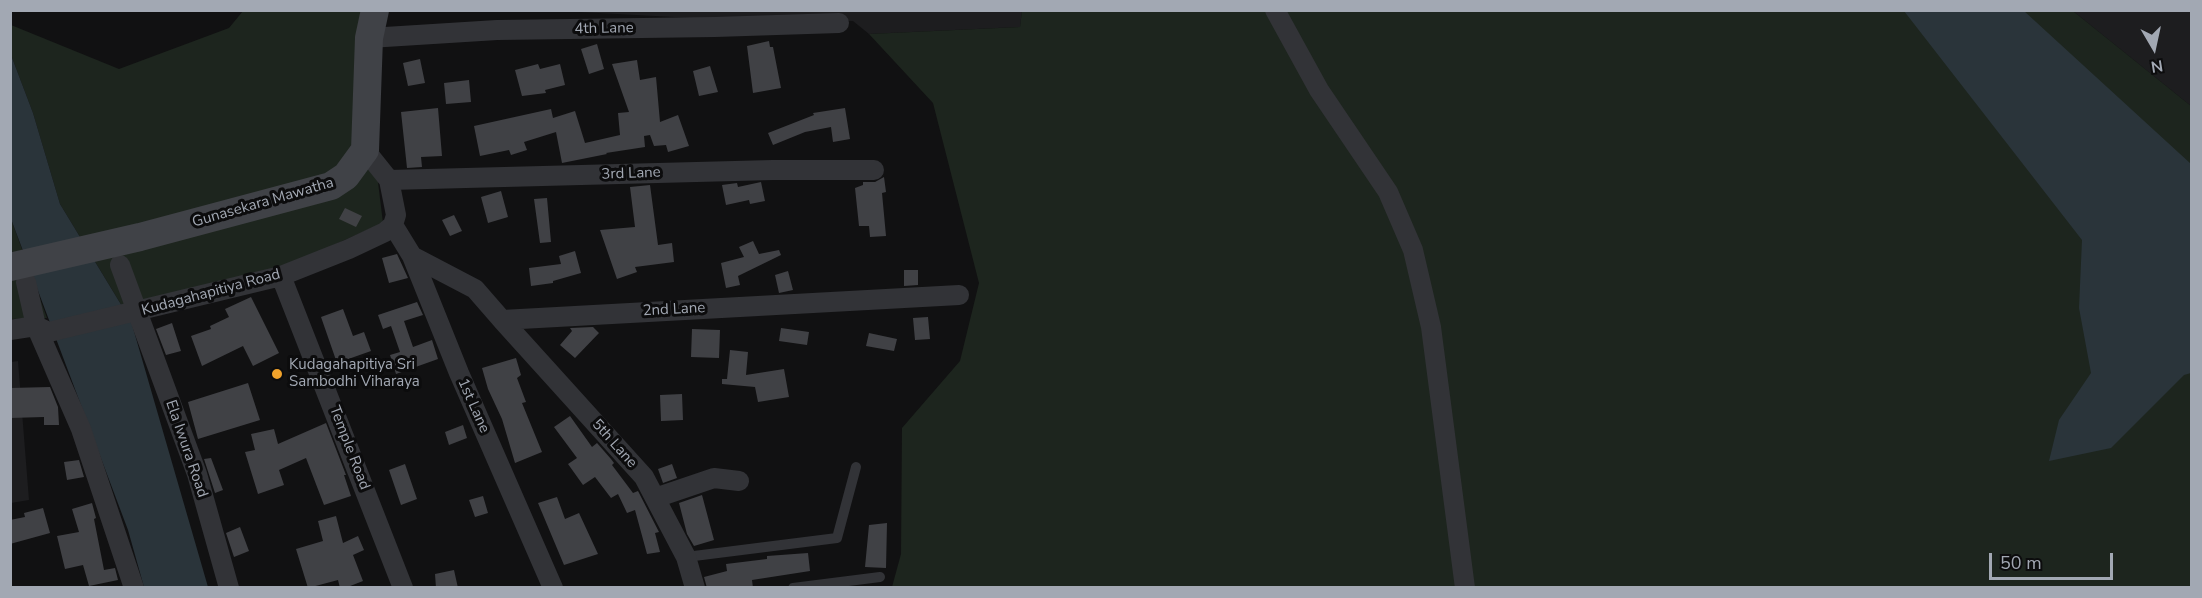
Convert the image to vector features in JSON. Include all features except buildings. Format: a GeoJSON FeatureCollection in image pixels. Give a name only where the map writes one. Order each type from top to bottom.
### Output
{"type":"FeatureCollection","features":[{"type":"Feature","properties":{"kind":"street"},"geometry":{"type":"LineString","coordinates":[[375,10],[369,38],[365,150],[389,180],[396,215],[393,225]]}},
{"type":"Feature","properties":{"kind":"street"},"geometry":{"type":"LineString","coordinates":[[1275,10],[1319,90],[1388,192],[1413,250],[1431,327],[1465,588]]}},
{"type":"Feature","properties":{"kind":"street","name":"4th Lane"},"geometry":{"type":"LineString","coordinates":[[369,38],[497,30],[715,27],[839,22]]}},
{"type":"Feature","properties":{"kind":"street","name":"Gunasekara Mawatha"},"geometry":{"type":"LineString","coordinates":[[18,274],[140,237],[331,186],[346,176],[365,150]]}},
{"type":"Feature","properties":{"kind":"street","name":"3rd Lane"},"geometry":{"type":"LineString","coordinates":[[389,180],[773,170],[874,170]]}},
{"type":"Feature","properties":{"kind":"street","name":"1st Lane"},"geometry":{"type":"LineString","coordinates":[[393,225],[412,256],[459,373],[553,588]]}},
{"type":"Feature","properties":{"kind":"street","name":"Kudagahapitiya Road"},"geometry":{"type":"LineString","coordinates":[[10,330],[42,329],[128,314],[281,276],[350,249],[385,232],[393,225]]}},
{"type":"Feature","properties":{"kind":"street"},"geometry":{"type":"LineString","coordinates":[[412,256],[475,289],[502,320]]}},
{"type":"Feature","properties":{"kind":"street","name":"Ela Iwura Road"},"geometry":{"type":"LineString","coordinates":[[120,264],[128,314],[197,474],[229,588]]}},
{"type":"Feature","properties":{"kind":"street"},"geometry":{"type":"LineString","coordinates":[[18,274],[81,429],[134,588]]}},
{"type":"Feature","properties":{"kind":"street","name":"Temple Road"},"geometry":{"type":"LineString","coordinates":[[281,276],[403,588]]}},
{"type":"Feature","properties":{"kind":"street","name":"2nd Lane"},"geometry":{"type":"LineString","coordinates":[[502,320],[959,295]]}},
{"type":"Feature","properties":{"kind":"street","name":"5th Lane"},"geometry":{"type":"LineString","coordinates":[[502,320],[644,477],[686,557],[695,588]]}},
{"type":"Feature","properties":{"kind":"street"},"geometry":{"type":"LineString","coordinates":[[655,498],[714,478],[739,481]]}},
{"type":"Feature","properties":{"kind":"lane"},"geometry":{"type":"LineString","coordinates":[[686,557],[837,538],[856,467]]}},
{"type":"Feature","properties":{"kind":"lane"},"geometry":{"type":"LineString","coordinates":[[793,588],[880,577]]}},
{"type":"Feature","properties":{"kind":"shaded area"},"geometry":{"type":"Polygon","coordinates":[[[1022,10],[2073,11],[2191,106],[2191,587],[892,587],[901,554],[902,428],[960,361],[979,283],[933,103],[869,34],[1020,27],[1022,10]]]}},
{"type":"Feature","properties":{"kind":"shaded area"},"geometry":{"type":"Polygon","coordinates":[[[243,11],[367,11],[378,182],[383,223],[275,271],[122,306],[60,204],[33,113],[11,55],[11,25],[119,69],[229,28],[243,11]]]}},
{"type":"Feature","properties":{"kind":"shaded area"},"geometry":{"type":"Polygon","coordinates":[[[560,11],[1022,11],[1020,27],[869,34],[853,21],[693,18],[560,11]]]}},
{"type":"Feature","properties":{"kind":"shaded area"},"geometry":{"type":"Polygon","coordinates":[[[1904,11],[2024,11],[2191,164],[2191,373],[2184,375],[2111,448],[2049,461],[2059,420],[2091,373],[2079,308],[2082,240],[1904,11]]]}},
{"type":"Feature","properties":{"kind":"shaded area"},"geometry":{"type":"Polygon","coordinates":[[[2073,11],[2191,11],[2191,106],[2073,11]]]}},
{"type":"Feature","properties":{"kind":"shaded area"},"geometry":{"type":"Polygon","coordinates":[[[11,55],[33,113],[60,204],[131,321],[208,587],[144,587],[128,530],[11,219],[11,55]]]}},
{"type":"Feature","properties":{"kind":"shaded area"},"geometry":{"type":"Polygon","coordinates":[[[11,219],[47,318],[11,319],[11,219]]]}},
{"type":"Feature","properties":{"kind":"shaded area"},"geometry":{"type":"Polygon","coordinates":[[[18,361],[29,500],[11,503],[11,362],[18,361]]]}},
{"type":"Feature","properties":{"kind":"place","name":"Kudagahapitiya Sri Sambodhi Viharaya"},"geometry":{"type":"Point","coordinates":[277,374]}}]}
